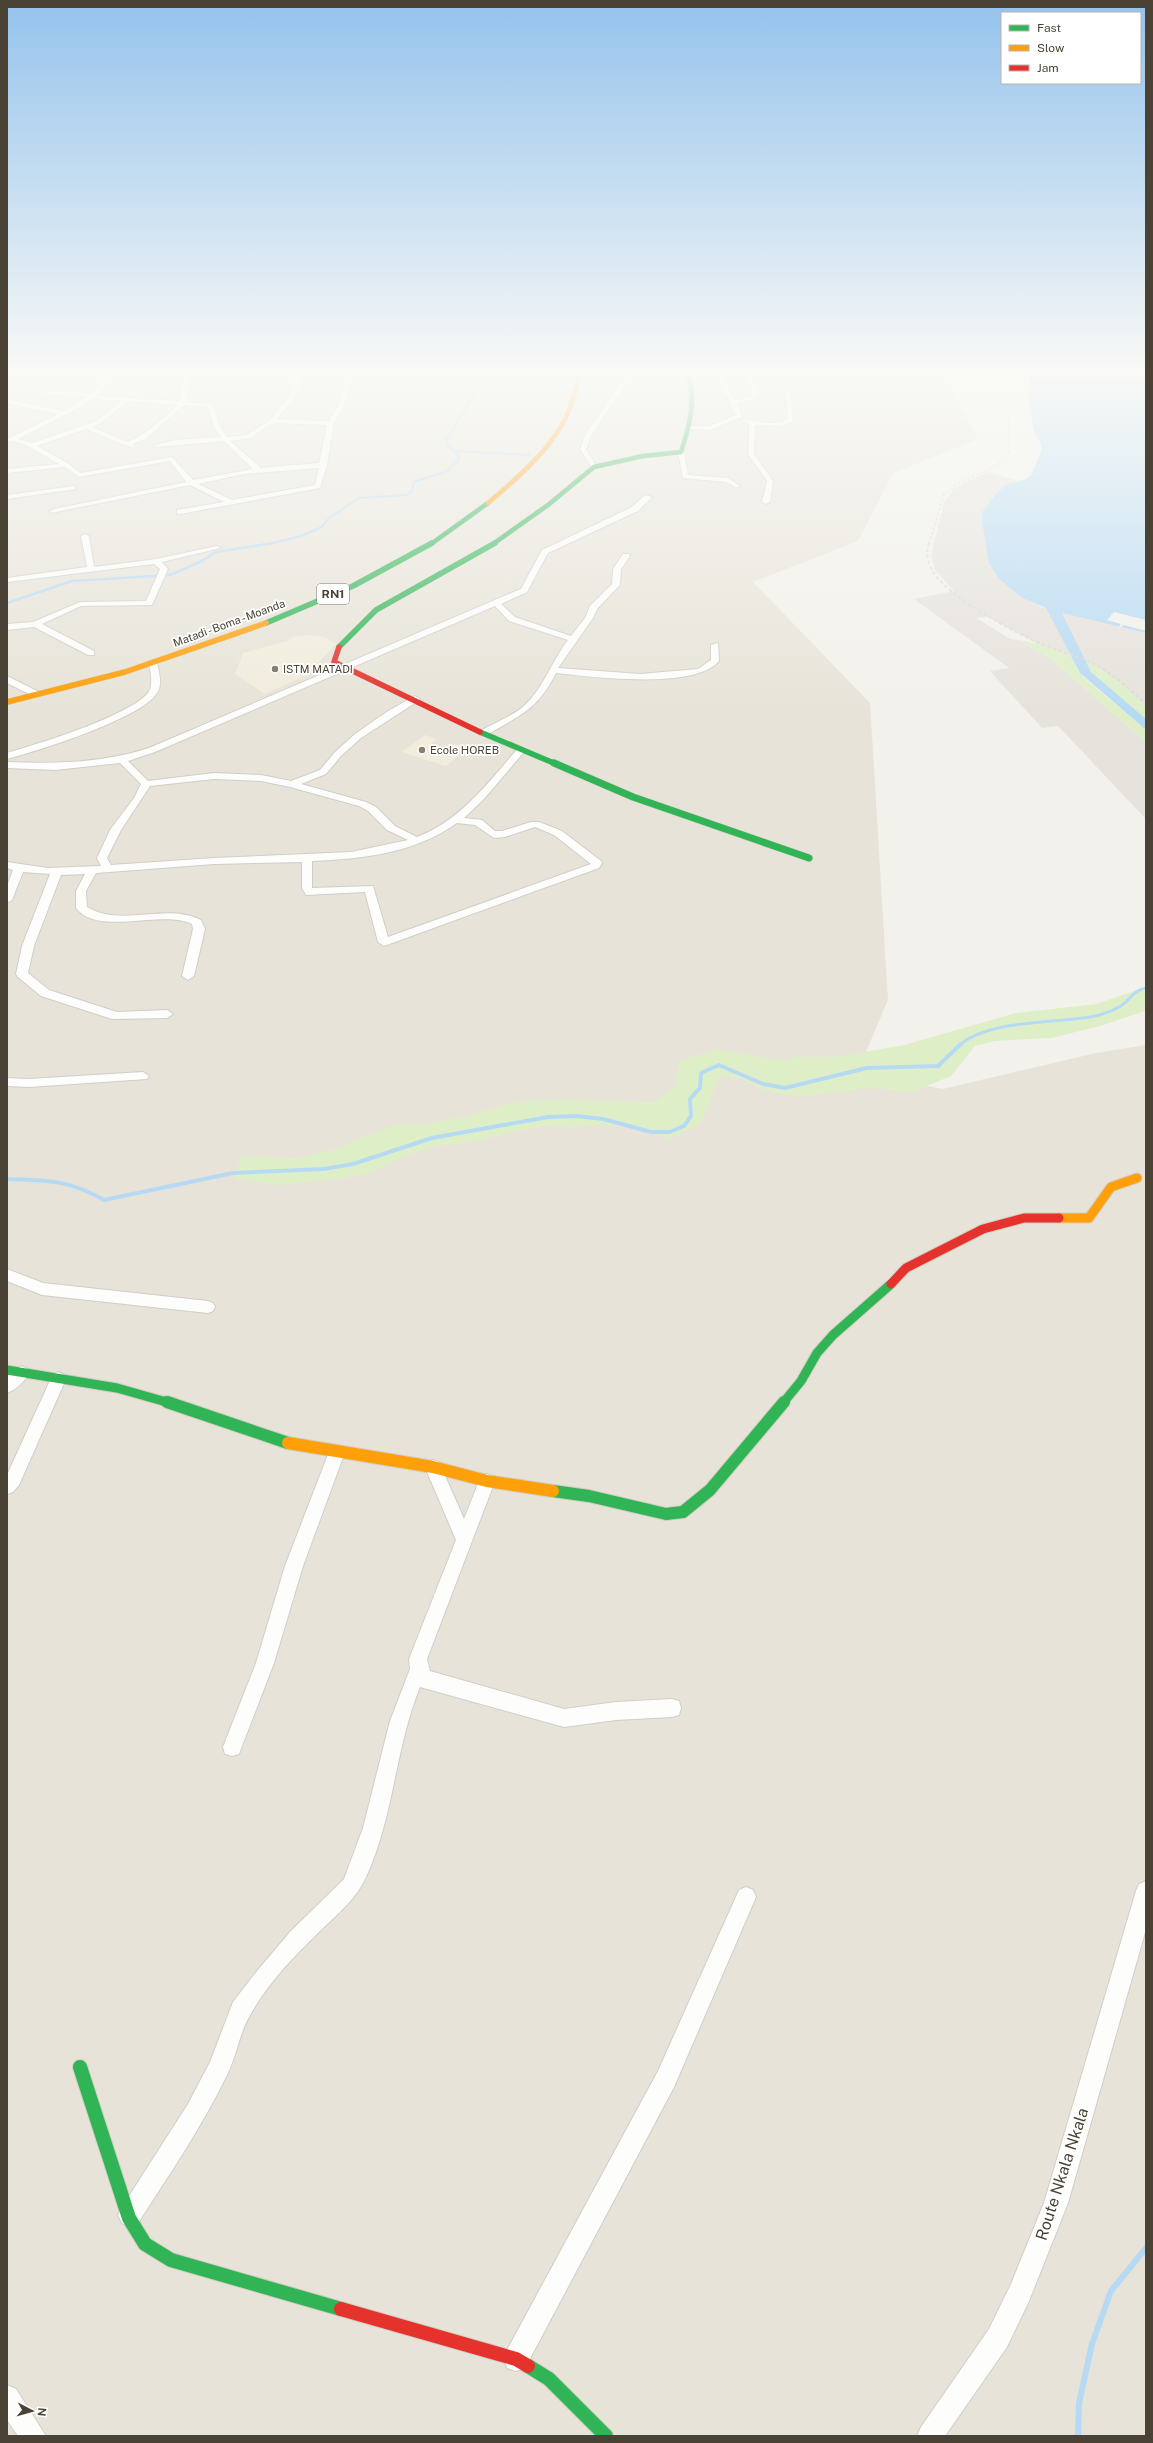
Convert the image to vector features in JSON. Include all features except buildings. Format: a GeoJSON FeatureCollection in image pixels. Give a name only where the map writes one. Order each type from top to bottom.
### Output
{"type":"FeatureCollection","features":[{"type":"Feature","properties":{"kind":"main road","name":"Matadi - Boma - Moanda"},"geometry":{"type":"LineString","coordinates":[[7,702],[124,673],[276,620],[362,580],[452,530],[509,485]]}},
{"type":"Feature","properties":{"kind":"main road"},"geometry":{"type":"LineString","coordinates":[[574,485],[484,551],[445,570],[376,610],[340,647],[334,662],[343,668],[415,699],[483,733],[633,797],[664,806],[809,858]]}},
{"type":"Feature","properties":{"kind":"main road"},"geometry":{"type":"LineString","coordinates":[[14,1372],[130,1392],[189,1409],[245,1431],[300,1446],[433,1467],[487,1482],[589,1496],[666,1514],[683,1512],[710,1490],[751,1444],[801,1381],[817,1352],[833,1335],[881,1295],[906,1268],[983,1229],[1009,1221],[1024,1218],[1089,1218],[1096,1212],[1108,1190],[1119,1183],[1137,1178]]}},
{"type":"Feature","properties":{"kind":"main road"},"geometry":{"type":"LineString","coordinates":[[80,2067],[129,2218],[136,2234],[145,2246],[171,2260],[516,2358],[549,2379],[606,2436]]}},
{"type":"Feature","properties":{"kind":"street"},"geometry":{"type":"LineString","coordinates":[[75,485],[78,497]]}},
{"type":"Feature","properties":{"kind":"street"},"geometry":{"type":"LineString","coordinates":[[7,497],[78,497],[175,485]]}},
{"type":"Feature","properties":{"kind":"street"},"geometry":{"type":"LineString","coordinates":[[195,485],[230,502]]}},
{"type":"Feature","properties":{"kind":"street"},"geometry":{"type":"LineString","coordinates":[[180,512],[230,502],[315,489],[318,485]]}},
{"type":"Feature","properties":{"kind":"street"},"geometry":{"type":"LineString","coordinates":[[766,502],[769,485]]}},
{"type":"Feature","properties":{"kind":"street"},"geometry":{"type":"LineString","coordinates":[[54,511],[78,497]]}},
{"type":"Feature","properties":{"kind":"street"},"geometry":{"type":"LineString","coordinates":[[7,765],[55,768],[122,760],[152,750],[524,590],[542,556],[549,549],[635,509],[648,497]]}},
{"type":"Feature","properties":{"kind":"street"},"geometry":{"type":"LineString","coordinates":[[85,536],[91,569]]}},
{"type":"Feature","properties":{"kind":"street"},"geometry":{"type":"LineString","coordinates":[[7,580],[156,561],[217,548]]}},
{"type":"Feature","properties":{"kind":"street"},"geometry":{"type":"LineString","coordinates":[[483,733],[528,707],[543,690],[555,670],[559,658],[589,618],[596,603],[616,585],[617,569],[626,556]]}},
{"type":"Feature","properties":{"kind":"street"},"geometry":{"type":"LineString","coordinates":[[7,627],[35,624],[80,604],[149,603],[164,569],[156,561]]}},
{"type":"Feature","properties":{"kind":"street"},"geometry":{"type":"LineString","coordinates":[[496,603],[512,619],[572,639]]}},
{"type":"Feature","properties":{"kind":"street"},"geometry":{"type":"LineString","coordinates":[[35,624],[91,653]]}},
{"type":"Feature","properties":{"kind":"street"},"geometry":{"type":"LineString","coordinates":[[555,670],[630,677],[700,671],[715,661],[715,646]]}},
{"type":"Feature","properties":{"kind":"street"},"geometry":{"type":"LineString","coordinates":[[7,756],[31,749],[91,726],[141,704],[152,695],[155,689],[153,663]]}},
{"type":"Feature","properties":{"kind":"street"},"geometry":{"type":"LineString","coordinates":[[7,679],[36,694]]}},
{"type":"Feature","properties":{"kind":"street"},"geometry":{"type":"LineString","coordinates":[[292,784],[323,772],[338,754],[358,736],[391,713],[415,699]]}},
{"type":"Feature","properties":{"kind":"street"},"geometry":{"type":"LineString","coordinates":[[7,865],[56,873],[235,860],[307,858],[371,851],[418,841],[456,820],[473,807],[521,750]]}},
{"type":"Feature","properties":{"kind":"street"},"geometry":{"type":"LineString","coordinates":[[122,760],[146,784]]}},
{"type":"Feature","properties":{"kind":"street"},"geometry":{"type":"LineString","coordinates":[[146,784],[214,776],[260,778],[292,784],[342,800],[362,804],[372,809],[391,828],[418,841]]}},
{"type":"Feature","properties":{"kind":"street"},"geometry":{"type":"LineString","coordinates":[[108,869],[102,858],[110,839],[121,821],[142,797],[146,784]]}},
{"type":"Feature","properties":{"kind":"street"},"geometry":{"type":"LineString","coordinates":[[307,858],[307,888],[310,893],[369,888],[384,942],[442,923],[595,866],[597,863],[558,833],[535,824],[501,835],[498,833],[494,835],[478,822],[456,820]]}},
{"type":"Feature","properties":{"kind":"street"},"geometry":{"type":"LineString","coordinates":[[7,900],[19,868]]}},
{"type":"Feature","properties":{"kind":"street"},"geometry":{"type":"LineString","coordinates":[[92,870],[81,891],[82,908],[87,912],[117,918],[183,916],[197,922],[198,929],[188,976]]}},
{"type":"Feature","properties":{"kind":"street"},"geometry":{"type":"LineString","coordinates":[[56,873],[28,946],[22,974],[45,993],[116,1016],[166,1014]]}},
{"type":"Feature","properties":{"kind":"street"},"geometry":{"type":"LineString","coordinates":[[7,1082],[29,1083],[143,1076]]}},
{"type":"Feature","properties":{"kind":"street"},"geometry":{"type":"LineString","coordinates":[[7,1275],[42,1289],[208,1307]]}},
{"type":"Feature","properties":{"kind":"street"},"geometry":{"type":"LineString","coordinates":[[7,1386],[14,1372]]}},
{"type":"Feature","properties":{"kind":"street"},"geometry":{"type":"LineString","coordinates":[[7,1487],[13,1480],[58,1379]]}},
{"type":"Feature","properties":{"kind":"street"},"geometry":{"type":"LineString","coordinates":[[232,1747],[265,1663],[294,1566],[337,1452]]}},
{"type":"Feature","properties":{"kind":"street"},"geometry":{"type":"LineString","coordinates":[[433,1467],[464,1539]]}},
{"type":"Feature","properties":{"kind":"street"},"geometry":{"type":"LineString","coordinates":[[129,2218],[196,2112],[219,2068],[241,2010],[264,1978],[296,1939],[351,1886],[359,1870],[373,1828],[400,1721],[412,1683],[418,1672],[418,1659],[487,1482]]}},
{"type":"Feature","properties":{"kind":"street"},"geometry":{"type":"LineString","coordinates":[[418,1672],[424,1680],[439,1685],[564,1718],[616,1711],[672,1708]]}},
{"type":"Feature","properties":{"kind":"street","name":"Route Nkala Nkala"},"geometry":{"type":"LineString","coordinates":[[930,2436],[998,2338],[1020,2292],[1056,2203],[1116,2001],[1146,1891]]}},
{"type":"Feature","properties":{"kind":"street"},"geometry":{"type":"LineString","coordinates":[[516,2358],[666,2079],[746,1898]]}},
{"type":"Feature","properties":{"kind":"street"},"geometry":{"type":"LineString","coordinates":[[7,2398],[34,2436]]}},
{"type":"Feature","properties":{"kind":"shaded area"},"geometry":{"type":"Polygon","coordinates":[[[7,485],[887,485],[858,541],[753,582],[870,703],[888,1000],[857,1073],[943,1089],[1096,1053],[1146,1045],[1146,2436],[7,2436],[7,485]]]}},
{"type":"Feature","properties":{"kind":"shaded area"},"geometry":{"type":"Polygon","coordinates":[[[960,485],[1007,485],[994,571],[999,579],[1022,598],[1041,607],[1146,633],[1146,707],[1119,682],[1096,667],[1036,643],[988,617],[976,618],[1010,639],[1019,640],[1051,659],[1146,742],[1146,819],[1058,726],[1042,728],[990,671],[1009,668],[914,599],[954,591],[935,570],[931,556],[944,503],[954,488],[960,485]]]}},
{"type":"Feature","properties":{"kind":"shaded area","name":"ISTM MATADI"},"geometry":{"type":"Polygon","coordinates":[[[309,635],[325,637],[336,644],[305,676],[265,694],[235,674],[243,653],[287,641],[293,637],[309,635]]]}},
{"type":"Feature","properties":{"kind":"shaded area","name":"Ecole HOREB"},"geometry":{"type":"Polygon","coordinates":[[[425,735],[437,739],[429,746],[445,752],[454,744],[468,748],[446,766],[402,752],[425,735]]]}},
{"type":"Feature","properties":{"kind":"green space"},"geometry":{"type":"Polygon","coordinates":[[[1019,640],[1042,645],[1079,658],[1111,676],[1120,683],[1146,707],[1146,719],[1095,676],[1087,666],[1075,666],[1084,678],[1146,730],[1146,742],[1051,659],[1019,640]]]}},
{"type":"Feature","properties":{"kind":"green space"},"geometry":{"type":"Polygon","coordinates":[[[1137,990],[1146,991],[1146,1008],[1142,1012],[1100,1026],[1051,1038],[994,1041],[975,1046],[951,1076],[912,1092],[869,1088],[796,1097],[767,1091],[739,1078],[719,1076],[709,1105],[699,1125],[669,1139],[646,1128],[598,1125],[574,1127],[542,1126],[467,1143],[436,1146],[406,1156],[367,1174],[337,1179],[278,1185],[235,1178],[241,1157],[300,1158],[338,1148],[398,1123],[423,1124],[467,1116],[510,1103],[540,1100],[654,1102],[675,1088],[679,1061],[718,1049],[780,1060],[798,1057],[836,1057],[904,1045],[1016,1013],[1097,1004],[1137,990]]]}},
{"type":"Feature","properties":{"kind":"water"},"geometry":{"type":"Polygon","coordinates":[[[1006,485],[1146,485],[1146,633],[1062,613],[1091,672],[1146,719],[1146,730],[1080,673],[1046,608],[1022,598],[999,579],[989,563],[982,522],[982,512],[997,493],[1006,485]]]}},
{"type":"Feature","properties":{"kind":"pier"},"geometry":{"type":"Polygon","coordinates":[[[1114,612],[1146,620],[1146,631],[1124,625],[1118,628],[1121,624],[1107,620],[1114,612]]]}},
{"type":"Feature","properties":{"kind":"waterway"},"geometry":{"type":"LineString","coordinates":[[273,543],[301,536],[322,527],[329,518],[359,498],[407,495],[412,491],[413,485]]}},
{"type":"Feature","properties":{"kind":"waterway"},"geometry":{"type":"LineString","coordinates":[[7,603],[72,581],[170,575],[202,561],[216,552],[273,543]]}},
{"type":"Feature","properties":{"kind":"waterway"},"geometry":{"type":"LineString","coordinates":[[269,544],[273,543]]}},
{"type":"Feature","properties":{"kind":"waterway"},"geometry":{"type":"LineString","coordinates":[[960,1045],[972,1037],[987,1031],[1004,1027],[1076,1019],[1109,1012],[1123,1005],[1137,991],[1146,988]]}},
{"type":"Feature","properties":{"kind":"waterway"},"geometry":{"type":"LineString","coordinates":[[7,1179],[57,1182],[79,1188],[104,1200],[233,1173],[324,1169],[353,1164],[432,1138],[548,1117],[577,1116],[603,1119],[651,1132],[670,1132],[684,1126],[691,1116],[690,1099],[700,1088],[701,1073],[719,1065],[763,1084],[785,1088],[867,1068],[938,1066],[961,1044]]}},
{"type":"Feature","properties":{"kind":"waterway"},"geometry":{"type":"LineString","coordinates":[[1078,2436],[1079,2403],[1092,2344],[1111,2291],[1146,2248]]}},
{"type":"Feature","properties":{"kind":"railway"},"geometry":{"type":"LineString","coordinates":[[929,544],[944,494],[955,485]]}},
{"type":"Feature","properties":{"kind":"railway"},"geometry":{"type":"LineString","coordinates":[[929,543],[928,556],[932,570],[939,580],[964,601],[997,621],[1039,643],[1084,659],[1098,666],[1117,679],[1146,704]]}},
{"type":"Feature","properties":{"kind":"traffic: fast"},"geometry":{"type":"LineString","coordinates":[[339,647],[376,610],[445,570],[484,551],[548,505],[572,485]]}},
{"type":"Feature","properties":{"kind":"traffic: fast"},"geometry":{"type":"LineString","coordinates":[[266,623],[353,586],[410,557],[437,540],[488,503]]}},
{"type":"Feature","properties":{"kind":"traffic: fast"},"geometry":{"type":"LineString","coordinates":[[480,732],[633,797],[809,858]]}},
{"type":"Feature","properties":{"kind":"traffic: fast"},"geometry":{"type":"LineString","coordinates":[[553,1491],[589,1496],[666,1514],[683,1512],[710,1490],[751,1444],[801,1381],[817,1353],[833,1335],[891,1284]]}},
{"type":"Feature","properties":{"kind":"traffic: fast"},"geometry":{"type":"LineString","coordinates":[[7,1370],[117,1388],[171,1404],[288,1443]]}},
{"type":"Feature","properties":{"kind":"traffic: fast"},"geometry":{"type":"LineString","coordinates":[[80,2067],[129,2218],[145,2244],[171,2260],[341,2309]]}},
{"type":"Feature","properties":{"kind":"traffic: fast"},"geometry":{"type":"LineString","coordinates":[[528,2366],[549,2379],[606,2436]]}},
{"type":"Feature","properties":{"kind":"traffic: slow"},"geometry":{"type":"LineString","coordinates":[[488,503],[509,485]]}},
{"type":"Feature","properties":{"kind":"traffic: slow"},"geometry":{"type":"LineString","coordinates":[[7,702],[125,672],[266,623]]}},
{"type":"Feature","properties":{"kind":"traffic: slow"},"geometry":{"type":"LineString","coordinates":[[1059,1218],[1089,1218],[1111,1187],[1137,1178]]}},
{"type":"Feature","properties":{"kind":"traffic: slow"},"geometry":{"type":"LineString","coordinates":[[288,1443],[433,1467],[487,1481],[553,1491]]}},
{"type":"Feature","properties":{"kind":"traffic: jam"},"geometry":{"type":"LineString","coordinates":[[339,647],[334,662],[480,732]]}},
{"type":"Feature","properties":{"kind":"traffic: jam"},"geometry":{"type":"LineString","coordinates":[[891,1284],[906,1268],[983,1229],[1024,1218],[1059,1218]]}},
{"type":"Feature","properties":{"kind":"traffic: jam"},"geometry":{"type":"LineString","coordinates":[[341,2309],[516,2359],[528,2366]]}},
{"type":"Feature","properties":{"kind":"place","name":"ISTM MATADI"},"geometry":{"type":"Point","coordinates":[275,669]}},
{"type":"Feature","properties":{"kind":"place","name":"Ecole HOREB"},"geometry":{"type":"Point","coordinates":[422,750]}}]}
